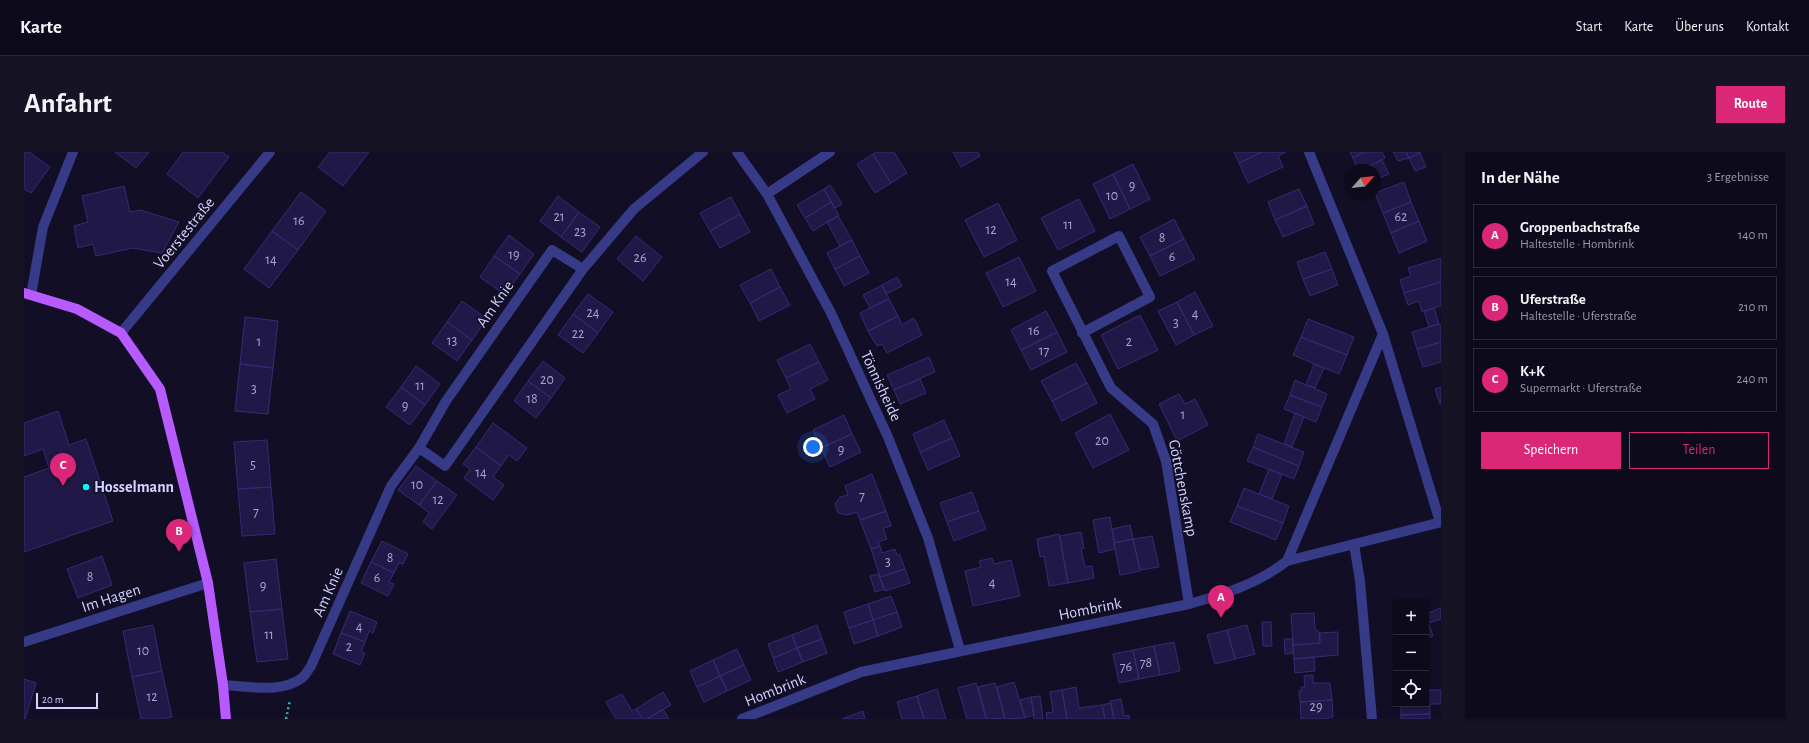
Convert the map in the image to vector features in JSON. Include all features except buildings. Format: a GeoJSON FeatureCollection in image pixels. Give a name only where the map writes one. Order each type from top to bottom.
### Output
{"type":"FeatureCollection","features":[{"type":"Feature","properties":{"kind":"main road"},"geometry":{"type":"LineString","coordinates":[[28,294],[77,309],[121,333],[160,389],[208,583],[223,685],[226,719]]}},
{"type":"Feature","properties":{"kind":"street"},"geometry":{"type":"LineString","coordinates":[[28,294],[43,227],[73,152]]}},
{"type":"Feature","properties":{"kind":"street","name":"Voerstestraße"},"geometry":{"type":"LineString","coordinates":[[121,333],[270,152]]}},
{"type":"Feature","properties":{"kind":"street"},"geometry":{"type":"LineString","coordinates":[[419,448],[445,466],[583,269],[634,209],[703,152]]}},
{"type":"Feature","properties":{"kind":"street","name":"Tönnisheide"},"geometry":{"type":"LineString","coordinates":[[737,152],[767,194],[831,313],[888,437],[928,538],[960,650]]}},
{"type":"Feature","properties":{"kind":"street"},"geometry":{"type":"LineString","coordinates":[[767,194],[830,152]]}},
{"type":"Feature","properties":{"kind":"street"},"geometry":{"type":"LineString","coordinates":[[1309,152],[1383,334],[1441,522]]}},
{"type":"Feature","properties":{"kind":"street","name":"Göttchenskamp"},"geometry":{"type":"LineString","coordinates":[[1082,333],[1150,297],[1120,236],[1052,271],[1082,333],[1111,388],[1154,424],[1166,461],[1189,604]]}},
{"type":"Feature","properties":{"kind":"street","name":"Am Knie"},"geometry":{"type":"LineString","coordinates":[[223,685],[277,687],[292,684],[303,678],[311,666],[391,486],[419,448],[446,401],[552,250],[583,269]]}},
{"type":"Feature","properties":{"kind":"street"},"geometry":{"type":"LineString","coordinates":[[1287,562],[1383,334]]}},
{"type":"Feature","properties":{"kind":"street","name":"Hombrink"},"geometry":{"type":"LineString","coordinates":[[742,719],[861,672],[960,650],[1189,604],[1237,590],[1269,575],[1287,562],[1441,522]]}},
{"type":"Feature","properties":{"kind":"street"},"geometry":{"type":"LineString","coordinates":[[1354,544],[1360,581],[1372,719]]}},
{"type":"Feature","properties":{"kind":"street","name":"Im Hagen"},"geometry":{"type":"LineString","coordinates":[[24,642],[208,583]]}},
{"type":"Feature","properties":{"kind":"place","name":"K+K"},"geometry":{"type":"Point","coordinates":[63,486]}},
{"type":"Feature","properties":{"kind":"place","name":"Hosselmann"},"geometry":{"type":"Point","coordinates":[86,487]}},
{"type":"Feature","properties":{"kind":"place","name":"Uferstraße"},"geometry":{"type":"Point","coordinates":[179,552]}},
{"type":"Feature","properties":{"kind":"place","name":"Groppenbachstraße"},"geometry":{"type":"Point","coordinates":[1221,618]}}]}
